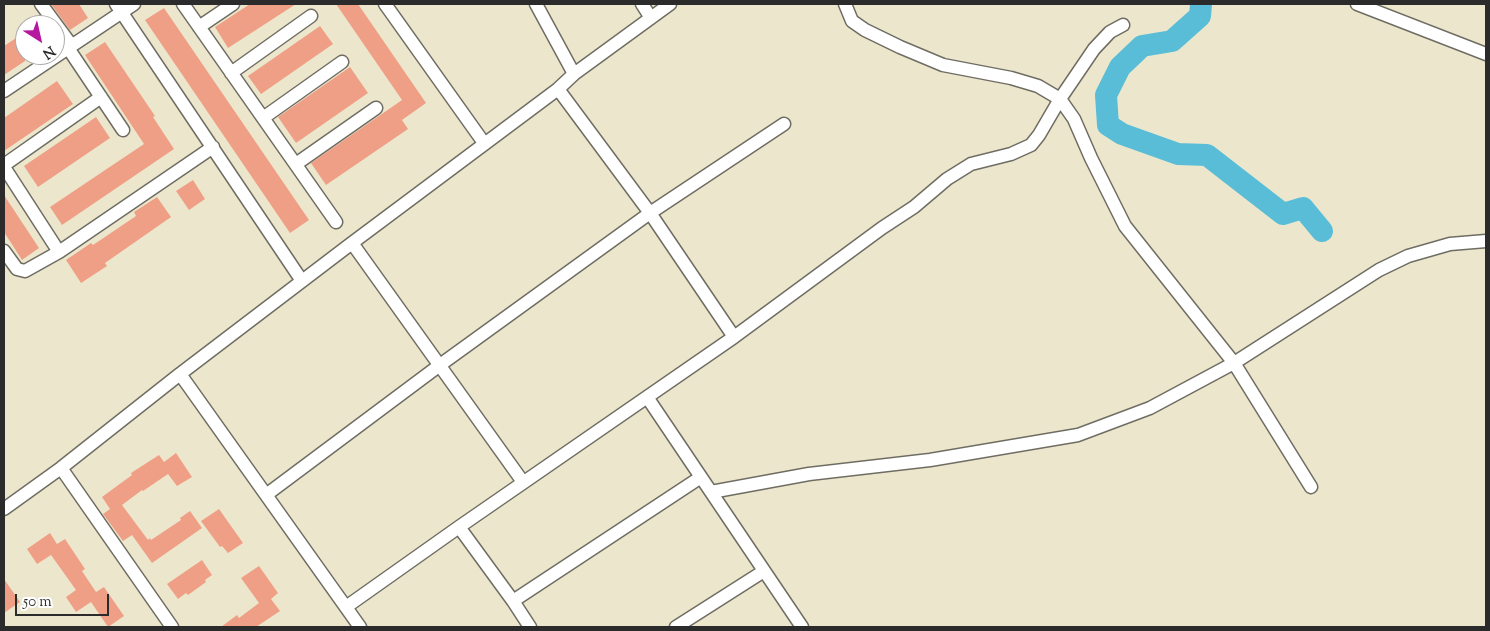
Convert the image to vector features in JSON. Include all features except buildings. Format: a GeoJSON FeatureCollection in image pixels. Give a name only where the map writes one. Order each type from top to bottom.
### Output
{"type":"FeatureCollection","features":[{"type":"Feature","properties":{"kind":"street"},"geometry":{"type":"LineString","coordinates":[[42,4],[123,130]]}},
{"type":"Feature","properties":{"kind":"street"},"geometry":{"type":"LineString","coordinates":[[4,91],[70,47],[119,8],[134,4]]}},
{"type":"Feature","properties":{"kind":"street"},"geometry":{"type":"LineString","coordinates":[[183,4],[336,222]]}},
{"type":"Feature","properties":{"kind":"street"},"geometry":{"type":"LineString","coordinates":[[199,27],[233,4]]}},
{"type":"Feature","properties":{"kind":"street"},"geometry":{"type":"LineString","coordinates":[[385,4],[484,143]]}},
{"type":"Feature","properties":{"kind":"street"},"geometry":{"type":"LineString","coordinates":[[536,4],[574,74]]}},
{"type":"Feature","properties":{"kind":"street"},"geometry":{"type":"LineString","coordinates":[[642,4],[651,18]]}},
{"type":"Feature","properties":{"kind":"street"},"geometry":{"type":"LineString","coordinates":[[4,510],[352,243],[558,89],[574,74],[670,4]]}},
{"type":"Feature","properties":{"kind":"street"},"geometry":{"type":"LineString","coordinates":[[845,4],[852,21],[865,30],[900,47],[943,65],[1011,78],[1038,86],[1060,99],[1074,119],[1125,226],[1234,363],[1311,487]]}},
{"type":"Feature","properties":{"kind":"street"},"geometry":{"type":"LineString","coordinates":[[1357,4],[1486,54]]}},
{"type":"Feature","properties":{"kind":"street"},"geometry":{"type":"LineString","coordinates":[[119,8],[302,281]]}},
{"type":"Feature","properties":{"kind":"street"},"geometry":{"type":"LineString","coordinates":[[232,73],[311,16]]}},
{"type":"Feature","properties":{"kind":"street"},"geometry":{"type":"LineString","coordinates":[[346,607],[523,482],[734,337],[882,228],[914,207],[964,168],[971,164],[1019,151],[1031,145],[1040,135],[1060,99],[1094,49],[1110,32],[1123,25]]}},
{"type":"Feature","properties":{"kind":"street"},"geometry":{"type":"LineString","coordinates":[[263,118],[342,62]]}},
{"type":"Feature","properties":{"kind":"street"},"geometry":{"type":"LineString","coordinates":[[558,89],[650,213],[734,337]]}},
{"type":"Feature","properties":{"kind":"street"},"geometry":{"type":"LineString","coordinates":[[59,252],[4,166],[101,97]]}},
{"type":"Feature","properties":{"kind":"street"},"geometry":{"type":"LineString","coordinates":[[296,164],[376,108]]}},
{"type":"Feature","properties":{"kind":"street"},"geometry":{"type":"LineString","coordinates":[[266,495],[440,365],[650,213],[784,124]]}},
{"type":"Feature","properties":{"kind":"street"},"geometry":{"type":"LineString","coordinates":[[4,250],[17,269],[25,271],[59,252],[213,147]]}},
{"type":"Feature","properties":{"kind":"street"},"geometry":{"type":"LineString","coordinates":[[711,492],[809,474],[930,460],[1078,436],[1150,408],[1234,363],[1379,270],[1408,256],[1450,244],[1486,242]]}},
{"type":"Feature","properties":{"kind":"street"},"geometry":{"type":"LineString","coordinates":[[352,243],[523,482]]}},
{"type":"Feature","properties":{"kind":"street"},"geometry":{"type":"LineString","coordinates":[[180,374],[360,627]]}},
{"type":"Feature","properties":{"kind":"street"},"geometry":{"type":"LineString","coordinates":[[647,397],[802,627]]}},
{"type":"Feature","properties":{"kind":"street"},"geometry":{"type":"LineString","coordinates":[[61,468],[170,627]]}},
{"type":"Feature","properties":{"kind":"street"},"geometry":{"type":"LineString","coordinates":[[513,601],[701,477]]}},
{"type":"Feature","properties":{"kind":"street"},"geometry":{"type":"LineString","coordinates":[[459,527],[530,627]]}},
{"type":"Feature","properties":{"kind":"street"},"geometry":{"type":"LineString","coordinates":[[683,625],[764,571]]}},
{"type":"Feature","properties":{"kind":"waterway"},"geometry":{"type":"LineString","coordinates":[[1201,4],[1200,16],[1172,41],[1142,46],[1120,67],[1106,95],[1108,125],[1122,134],[1178,154],[1207,155],[1283,214],[1303,208],[1322,231]]}}]}
